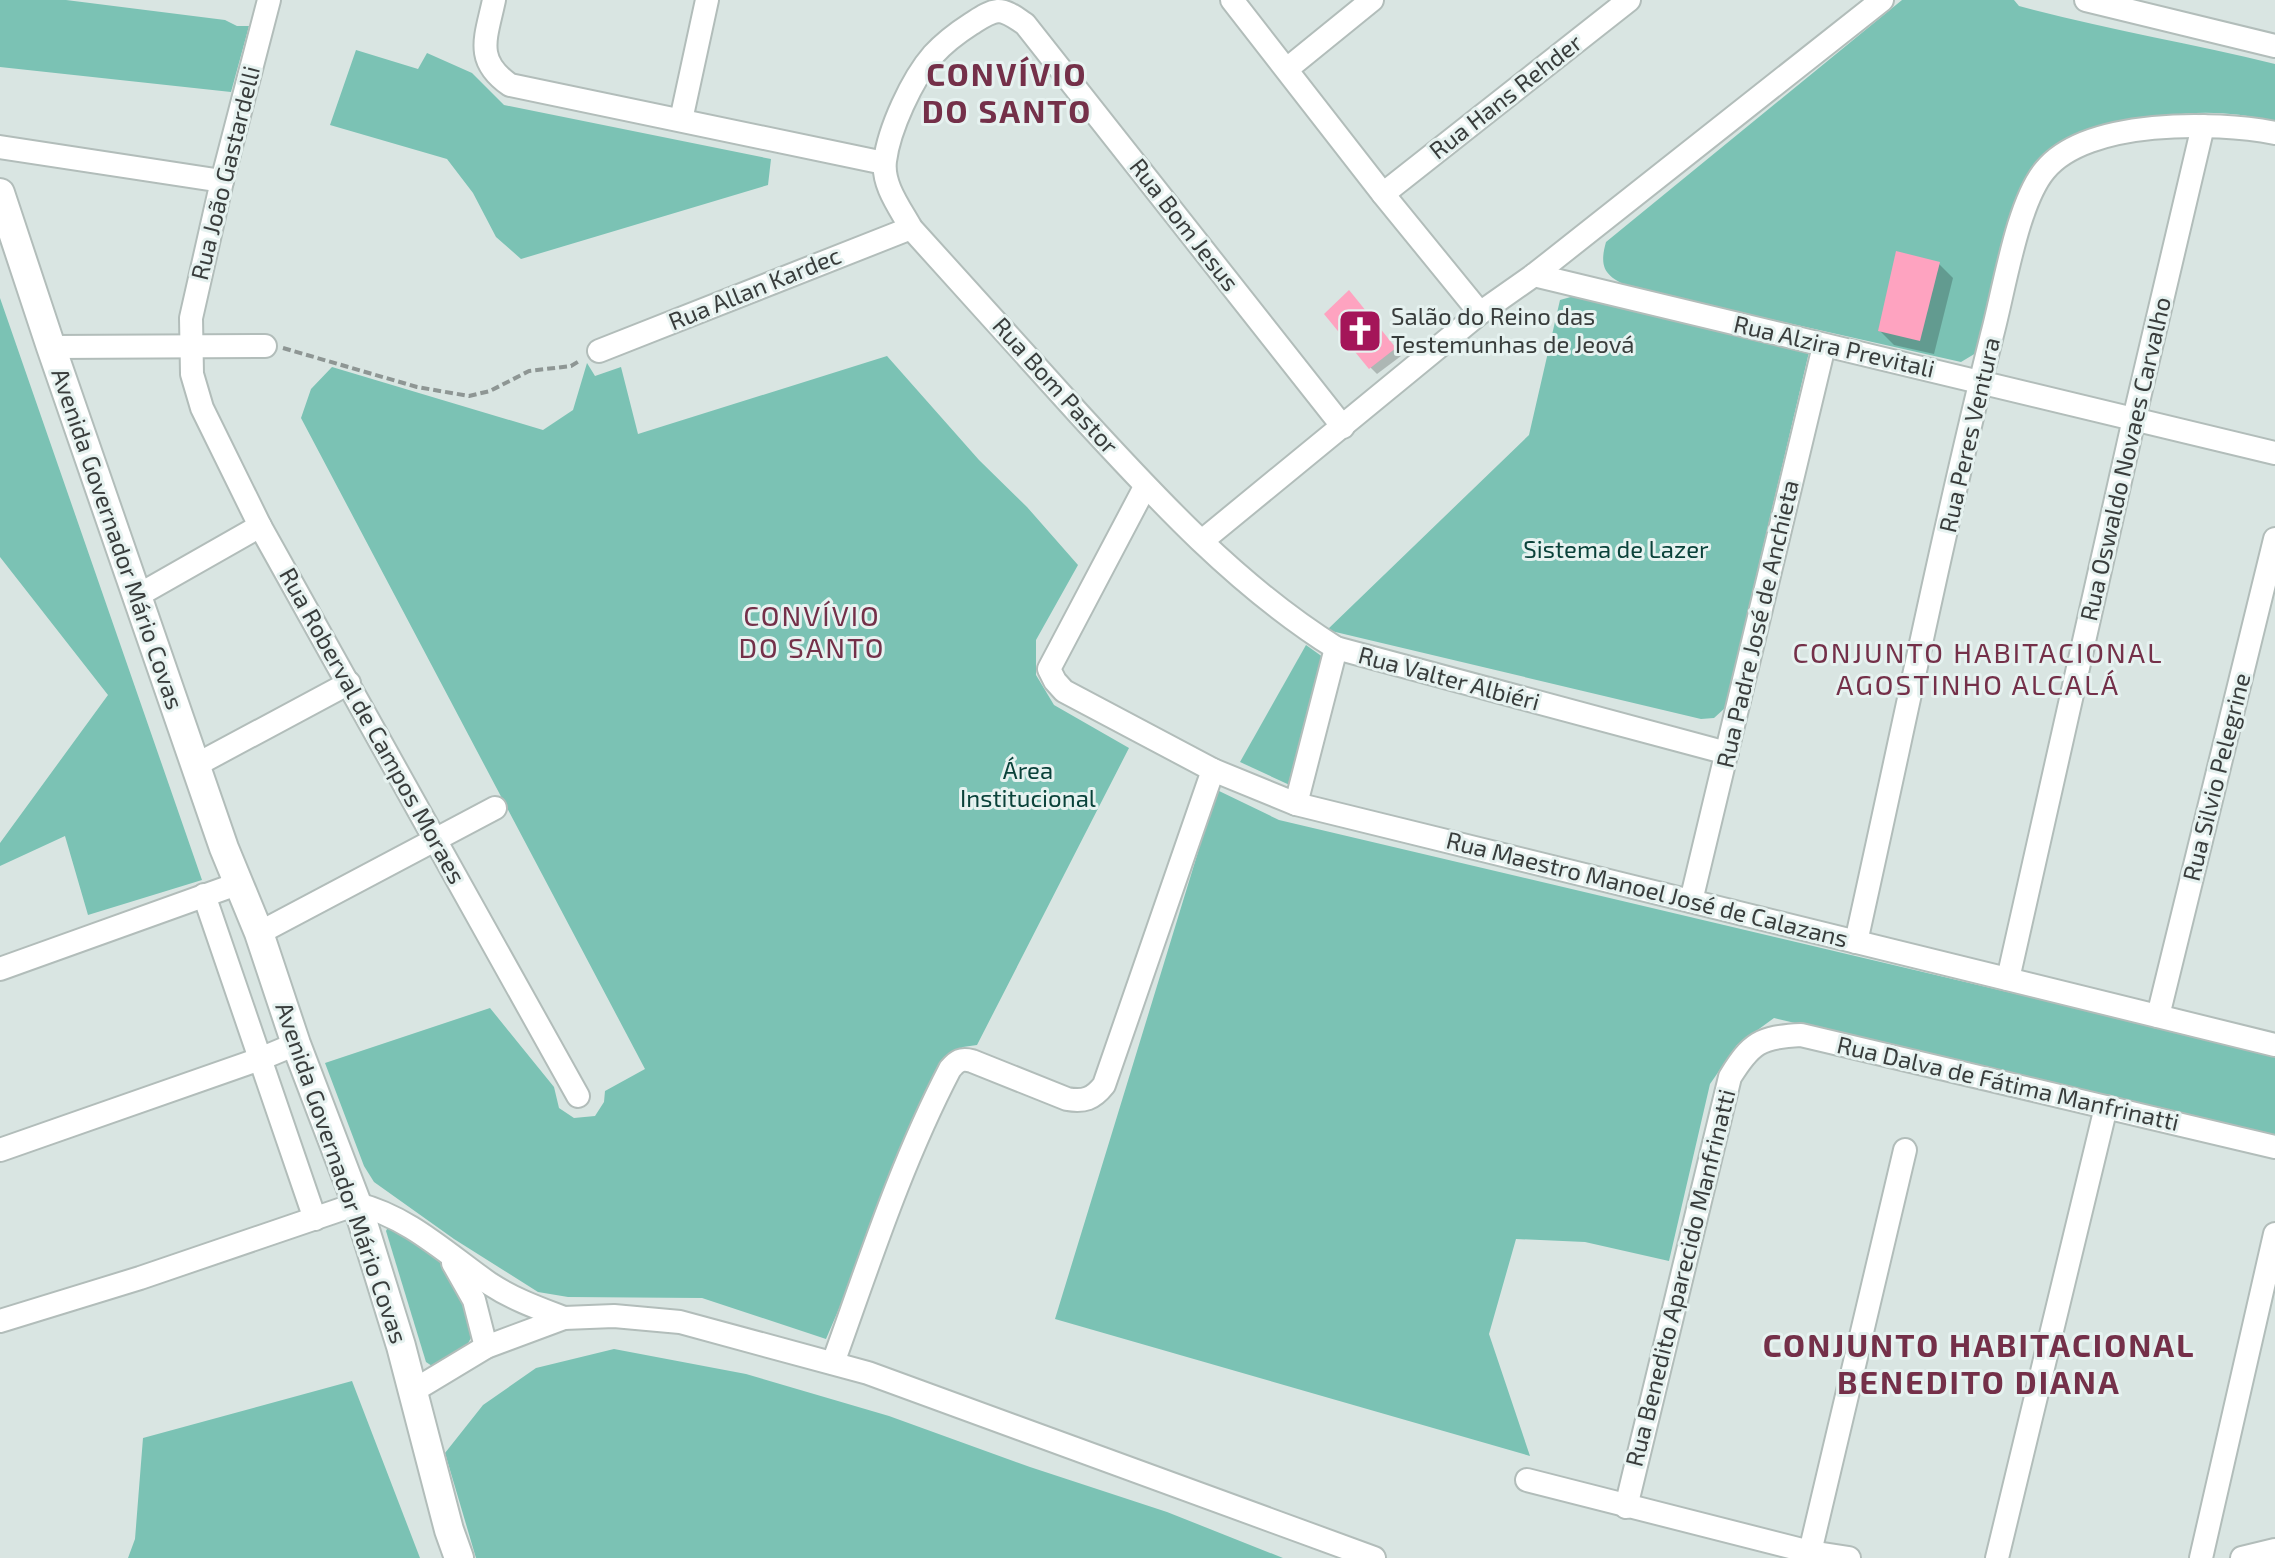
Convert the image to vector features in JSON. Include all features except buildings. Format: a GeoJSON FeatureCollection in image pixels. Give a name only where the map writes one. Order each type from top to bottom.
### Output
{"type":"FeatureCollection","features":[{"type":"Feature","properties":{"kind":"main road","name":"Avenida Governador Mário Covas"},"geometry":{"type":"LineString","coordinates":[[0,193],[237,884],[259,933],[296,1044],[357,1204],[459,1558]]}},
{"type":"Feature","properties":{"kind":"street","name":"Rua João Gastardelli"},"geometry":{"type":"LineString","coordinates":[[191,346],[191,318],[222,181],[269,0]]}},
{"type":"Feature","properties":{"kind":"street"},"geometry":{"type":"LineString","coordinates":[[494,0],[485,45],[486,60],[510,85],[884,163]]}},
{"type":"Feature","properties":{"kind":"street"},"geometry":{"type":"LineString","coordinates":[[681,120],[707,0]]}},
{"type":"Feature","properties":{"kind":"street"},"geometry":{"type":"LineString","coordinates":[[1232,0],[1480,313]]}},
{"type":"Feature","properties":{"kind":"street"},"geometry":{"type":"LineString","coordinates":[[1287,69],[1372,0]]}},
{"type":"Feature","properties":{"kind":"street","name":"Rua Hans Rehder"},"geometry":{"type":"LineString","coordinates":[[1383,194],[1629,0]]}},
{"type":"Feature","properties":{"kind":"street"},"geometry":{"type":"LineString","coordinates":[[1202,541],[1480,313],[1534,275],[1882,0]]}},
{"type":"Feature","properties":{"kind":"street"},"geometry":{"type":"LineString","coordinates":[[2086,0],[2275,46]]}},
{"type":"Feature","properties":{"kind":"street","name":"Rua Bom Jesus"},"geometry":{"type":"LineString","coordinates":[[884,163],[893,131],[915,81],[932,56],[952,36],[986,14],[1000,11],[1012,15],[1025,24],[1343,427]]}},
{"type":"Feature","properties":{"kind":"street","name":"Rua Peres Ventura"},"geometry":{"type":"LineString","coordinates":[[1856,942],[1981,382],[2027,199],[2046,169],[2075,146],[2113,133],[2203,126],[2245,127],[2275,133]]}},
{"type":"Feature","properties":{"kind":"street","name":"Rua Oswaldo Novaes Carvalho"},"geometry":{"type":"LineString","coordinates":[[2008,979],[2203,126]]}},
{"type":"Feature","properties":{"kind":"street"},"geometry":{"type":"LineString","coordinates":[[0,147],[222,181]]}},
{"type":"Feature","properties":{"kind":"street","name":"Rua Bom Pastor"},"geometry":{"type":"LineString","coordinates":[[884,163],[889,188],[911,228],[1145,487],[1202,541]]}},
{"type":"Feature","properties":{"kind":"street","name":"Rua Allan Kardec"},"geometry":{"type":"LineString","coordinates":[[599,351],[911,228]]}},
{"type":"Feature","properties":{"kind":"street","name":"Rua Alzira Previtali"},"geometry":{"type":"LineString","coordinates":[[1534,275],[2275,453]]}},
{"type":"Feature","properties":{"kind":"street","name":"Rua Roberval de Campos Moraes"},"geometry":{"type":"LineString","coordinates":[[191,346],[192,374],[202,408],[260,526],[578,1096]]}},
{"type":"Feature","properties":{"kind":"street"},"geometry":{"type":"LineString","coordinates":[[51,347],[265,346]]}},
{"type":"Feature","properties":{"kind":"street","name":"Rua Padre José de Anchieta"},"geometry":{"type":"LineString","coordinates":[[1691,901],[1824,346]]}},
{"type":"Feature","properties":{"kind":"street","name":"Rua Maestro Manoel José de Calazans"},"geometry":{"type":"LineString","coordinates":[[1145,487],[1049,669],[1064,691],[1213,770],[1296,804],[2275,1045]]}},
{"type":"Feature","properties":{"kind":"street"},"geometry":{"type":"LineString","coordinates":[[137,596],[260,526]]}},
{"type":"Feature","properties":{"kind":"street","name":"Rua Silvio Pelegrine"},"geometry":{"type":"LineString","coordinates":[[2158,1016],[2275,539]]}},
{"type":"Feature","properties":{"kind":"street","name":"Rua Valter Albiéri"},"geometry":{"type":"LineString","coordinates":[[1202,541],[1302,627],[1336,648],[1727,753]]}},
{"type":"Feature","properties":{"kind":"street"},"geometry":{"type":"LineString","coordinates":[[1296,804],[1336,648]]}},
{"type":"Feature","properties":{"kind":"street"},"geometry":{"type":"LineString","coordinates":[[196,765],[349,683]]}},
{"type":"Feature","properties":{"kind":"street"},"geometry":{"type":"LineString","coordinates":[[833,1363],[905,1162],[921,1124],[956,1061],[972,1061],[1079,1101],[1096,1094],[1104,1085],[1213,770]]}},
{"type":"Feature","properties":{"kind":"street"},"geometry":{"type":"LineString","coordinates":[[259,933],[495,808]]}},
{"type":"Feature","properties":{"kind":"street"},"geometry":{"type":"LineString","coordinates":[[0,969],[237,884]]}},
{"type":"Feature","properties":{"kind":"street"},"geometry":{"type":"LineString","coordinates":[[204,895],[315,1219]]}},
{"type":"Feature","properties":{"kind":"street","name":"Rua Dalva de Fátima Manfrinatti"},"geometry":{"type":"LineString","coordinates":[[1745,1053],[1770,1036],[1801,1035],[2275,1147]]}},
{"type":"Feature","properties":{"kind":"street"},"geometry":{"type":"LineString","coordinates":[[0,1150],[296,1044]]}},
{"type":"Feature","properties":{"kind":"street","name":"Rua Benedito Aparecido Manfrinatti"},"geometry":{"type":"LineString","coordinates":[[1626,1507],[1730,1077],[1745,1053]]}},
{"type":"Feature","properties":{"kind":"street"},"geometry":{"type":"LineString","coordinates":[[1997,1558],[2106,1107]]}},
{"type":"Feature","properties":{"kind":"street"},"geometry":{"type":"LineString","coordinates":[[1810,1552],[1905,1150]]}},
{"type":"Feature","properties":{"kind":"street"},"geometry":{"type":"LineString","coordinates":[[0,1321],[140,1278],[357,1204],[400,1219],[502,1291],[564,1318]]}},
{"type":"Feature","properties":{"kind":"street"},"geometry":{"type":"LineString","coordinates":[[2201,1558],[2275,1234]]}},
{"type":"Feature","properties":{"kind":"street"},"geometry":{"type":"LineString","coordinates":[[445,1251],[474,1300],[486,1347]]}},
{"type":"Feature","properties":{"kind":"street"},"geometry":{"type":"LineString","coordinates":[[413,1391],[486,1347],[564,1318],[614,1316],[680,1322],[868,1373],[1374,1558]]}},
{"type":"Feature","properties":{"kind":"street"},"geometry":{"type":"LineString","coordinates":[[1527,1480],[1810,1552],[1849,1558]]}},
{"type":"Feature","properties":{"kind":"street"},"geometry":{"type":"LineString","coordinates":[[2242,1558],[2275,1550]]}},
{"type":"Feature","properties":{"kind":"path"},"geometry":{"type":"LineString","coordinates":[[265,346],[292,349],[417,387],[469,396],[490,391],[529,371],[571,366],[599,351]]}},
{"type":"Feature","properties":{"kind":"green space"},"geometry":{"type":"Polygon","coordinates":[[[0,0],[66,0],[225,20],[237,26],[249,26],[231,92],[0,67],[0,0]]]}},
{"type":"Feature","properties":{"kind":"green space"},"geometry":{"type":"Polygon","coordinates":[[[1902,0],[2014,0],[2019,6],[2051,14],[2275,64],[2275,121],[2217,113],[2163,116],[2070,139],[2048,153],[2030,173],[2017,198],[1998,256],[1982,339],[1976,353],[1961,362],[1632,288],[1611,276],[1604,266],[1606,242],[1902,0]]]}},
{"type":"Feature","properties":{"kind":"green space"},"geometry":{"type":"Polygon","coordinates":[[[356,50],[418,69],[427,53],[472,73],[504,105],[771,159],[768,185],[521,259],[496,237],[473,193],[447,159],[330,125],[356,50]]]}},
{"type":"Feature","properties":{"kind":"green space","name":"Sistema de Lazer"},"geometry":{"type":"Polygon","coordinates":[[[1585,293],[1809,352],[1725,708],[1714,718],[1701,719],[1327,630],[1529,435],[1560,300],[1585,293]]]}},
{"type":"Feature","properties":{"kind":"green space"},"geometry":{"type":"Polygon","coordinates":[[[0,298],[202,880],[88,915],[65,836],[0,866],[0,843],[108,695],[0,557],[0,298]]]}},
{"type":"Feature","properties":{"kind":"green space","name":"Área Institucional"},"geometry":{"type":"Polygon","coordinates":[[[887,356],[1078,565],[1036,640],[1036,675],[1054,705],[1129,748],[977,1045],[963,1047],[941,1061],[911,1124],[877,1220],[826,1339],[702,1298],[568,1297],[538,1292],[454,1239],[374,1182],[364,1166],[325,1063],[490,1008],[554,1087],[559,1108],[574,1118],[595,1116],[604,1102],[605,1091],[645,1069],[301,418],[311,389],[332,367],[543,430],[573,410],[587,363],[595,376],[621,367],[638,434],[887,356]]]}},
{"type":"Feature","properties":{"kind":"green space"},"geometry":{"type":"Polygon","coordinates":[[[1306,645],[1327,660],[1294,787],[1240,762],[1306,645]]]}},
{"type":"Feature","properties":{"kind":"green space"},"geometry":{"type":"Polygon","coordinates":[[[1217,790],[1279,820],[2275,1055],[2275,1136],[1774,1018],[1737,1045],[1710,1084],[1669,1261],[1585,1242],[1516,1239],[1489,1334],[1530,1456],[1055,1319],[1217,790]]]}},
{"type":"Feature","properties":{"kind":"green space"},"geometry":{"type":"Polygon","coordinates":[[[389,1225],[419,1242],[439,1259],[470,1313],[473,1329],[469,1342],[453,1358],[435,1368],[426,1362],[386,1231],[389,1225]]]}},
{"type":"Feature","properties":{"kind":"green space"},"geometry":{"type":"Polygon","coordinates":[[[614,1349],[746,1374],[889,1416],[1167,1512],[1283,1558],[476,1558],[445,1453],[483,1405],[536,1368],[614,1349]]]}},
{"type":"Feature","properties":{"kind":"green space"},"geometry":{"type":"Polygon","coordinates":[[[352,1381],[420,1558],[128,1558],[135,1539],[143,1438],[352,1381]]]}},
{"type":"Feature","properties":{"kind":"place","name":"Salão do Reino das Testemunhas de Jeová"},"geometry":{"type":"Point","coordinates":[1360,331]}},
{"type":"Feature","properties":{"kind":"district","name":"CONVÍVIO DO SANTO"},"geometry":{"type":"Point","coordinates":[1007,94]}},
{"type":"Feature","properties":{"kind":"district","name":"CONVÍVIO DO SANTO"},"geometry":{"type":"Point","coordinates":[812,632]}},
{"type":"Feature","properties":{"kind":"district","name":"CONJUNTO HABITACIONAL AGOSTINHO ALCALÁ"},"geometry":{"type":"Point","coordinates":[1978,669]}},
{"type":"Feature","properties":{"kind":"district","name":"CONJUNTO HABITACIONAL BENEDITO DIANA"},"geometry":{"type":"Point","coordinates":[1979,1364]}}]}
